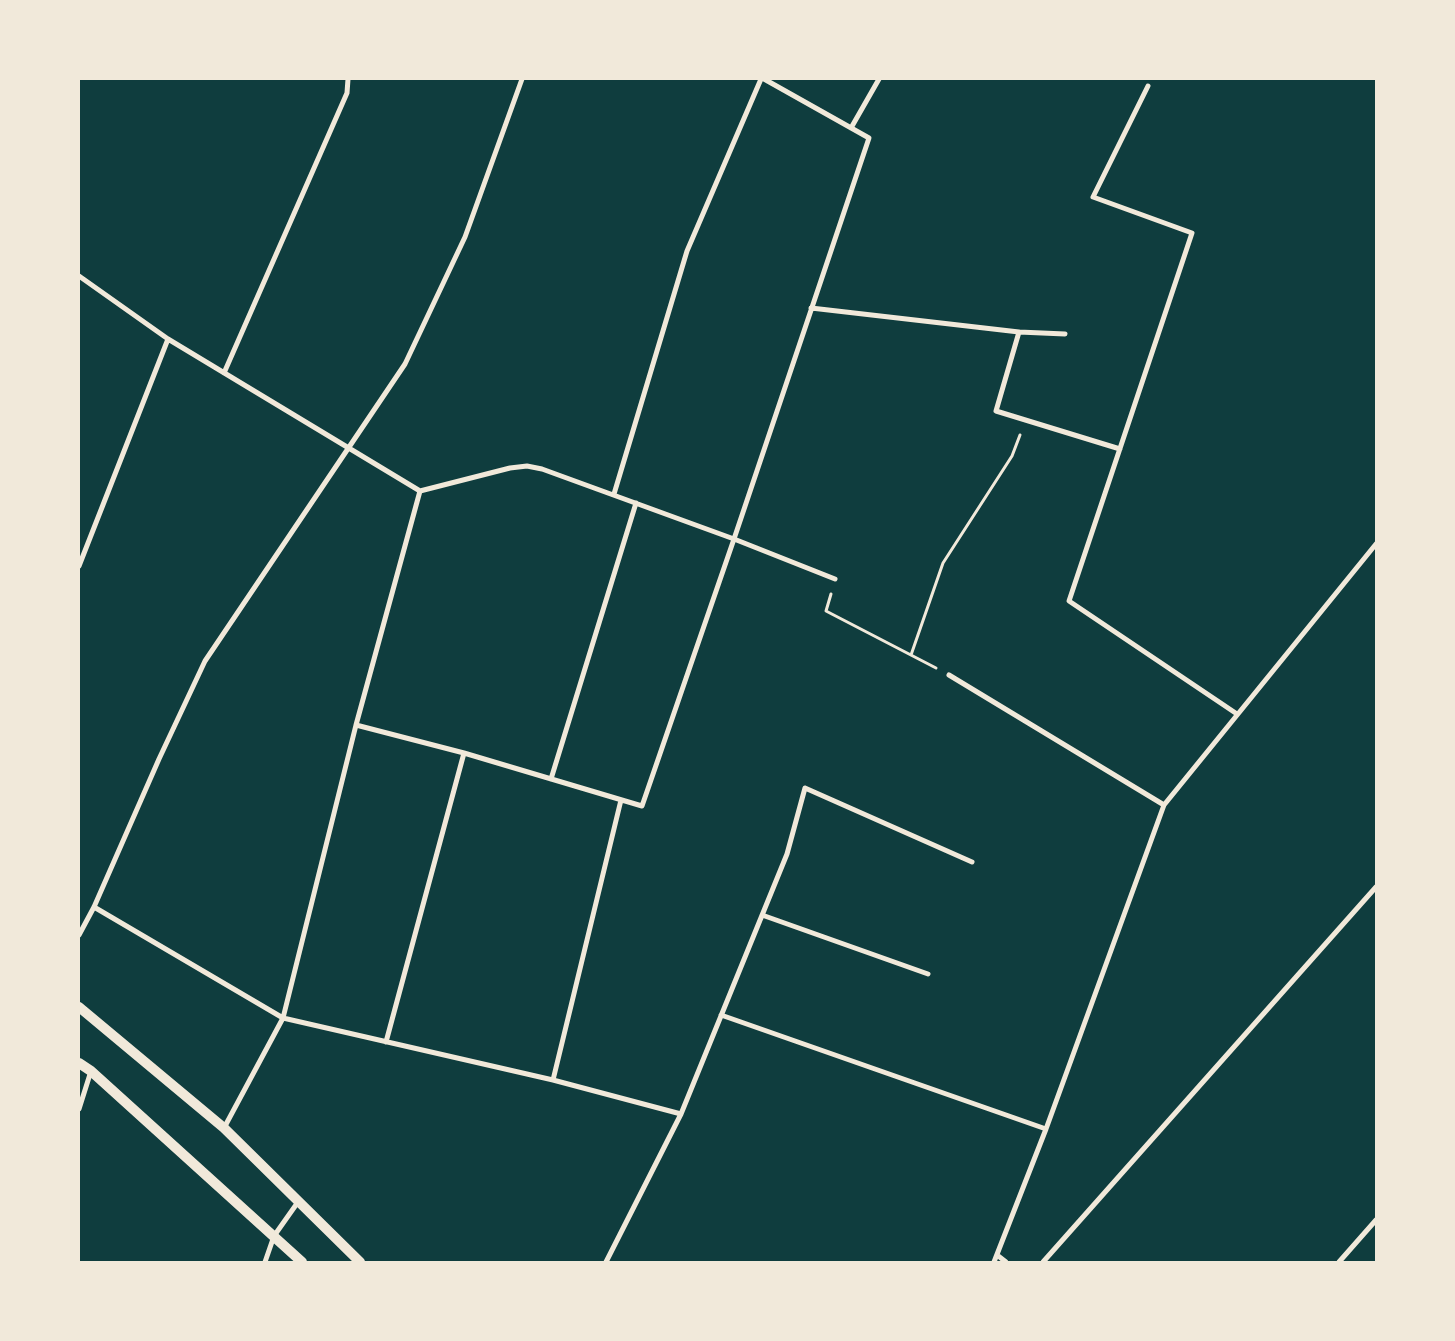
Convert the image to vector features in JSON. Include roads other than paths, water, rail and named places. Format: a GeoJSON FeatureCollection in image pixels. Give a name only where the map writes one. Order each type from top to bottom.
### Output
{"type":"FeatureCollection","features":[{"type":"Feature","properties":{"kind":"main road"},"geometry":{"type":"LineString","coordinates":[[79,1007],[224,1128],[360,1262]]}},
{"type":"Feature","properties":{"kind":"main road"},"geometry":{"type":"LineString","coordinates":[[79,1062],[92,1071],[302,1262]]}},
{"type":"Feature","properties":{"kind":"street"},"geometry":{"type":"LineString","coordinates":[[224,373],[347,94],[348,79]]}},
{"type":"Feature","properties":{"kind":"street"},"geometry":{"type":"LineString","coordinates":[[79,935],[94,907],[205,660],[405,364],[465,237],[522,79]]}},
{"type":"Feature","properties":{"kind":"street"},"geometry":{"type":"LineString","coordinates":[[356,725],[464,753],[642,806],[734,539],[868,138],[762,79],[687,251],[614,494]]}},
{"type":"Feature","properties":{"kind":"street"},"geometry":{"type":"LineString","coordinates":[[851,128],[878,79]]}},
{"type":"Feature","properties":{"kind":"street"},"geometry":{"type":"LineString","coordinates":[[1148,86],[1093,197],[1192,233],[1069,601],[1237,714]]}},
{"type":"Feature","properties":{"kind":"street"},"geometry":{"type":"LineString","coordinates":[[79,276],[168,339],[420,491],[510,468],[527,466],[542,469],[734,539],[835,579]]}},
{"type":"Feature","properties":{"kind":"street"},"geometry":{"type":"LineString","coordinates":[[811,308],[1019,332],[1064,334]]}},
{"type":"Feature","properties":{"kind":"street"},"geometry":{"type":"LineString","coordinates":[[1019,332],[996,411],[1120,449]]}},
{"type":"Feature","properties":{"kind":"street"},"geometry":{"type":"LineString","coordinates":[[79,566],[168,339]]}},
{"type":"Feature","properties":{"kind":"street"},"geometry":{"type":"LineString","coordinates":[[224,1128],[283,1018],[356,725],[420,491]]}},
{"type":"Feature","properties":{"kind":"street"},"geometry":{"type":"LineString","coordinates":[[551,780],[636,503]]}},
{"type":"Feature","properties":{"kind":"street"},"geometry":{"type":"LineString","coordinates":[[994,1262],[1046,1129],[1164,805],[1376,544]]}},
{"type":"Feature","properties":{"kind":"street"},"geometry":{"type":"LineString","coordinates":[[949,675],[1164,805]]}},
{"type":"Feature","properties":{"kind":"street"},"geometry":{"type":"LineString","coordinates":[[386,1042],[464,753]]}},
{"type":"Feature","properties":{"kind":"street"},"geometry":{"type":"LineString","coordinates":[[606,1262],[681,1114],[787,854],[806,788],[972,862]]}},
{"type":"Feature","properties":{"kind":"street"},"geometry":{"type":"LineString","coordinates":[[554,1080],[621,800]]}},
{"type":"Feature","properties":{"kind":"street"},"geometry":{"type":"LineString","coordinates":[[1043,1262],[1376,887]]}},
{"type":"Feature","properties":{"kind":"street"},"geometry":{"type":"LineString","coordinates":[[94,907],[283,1018],[554,1080],[681,1114]]}},
{"type":"Feature","properties":{"kind":"street"},"geometry":{"type":"LineString","coordinates":[[762,915],[928,974]]}},
{"type":"Feature","properties":{"kind":"street"},"geometry":{"type":"LineString","coordinates":[[722,1014],[1046,1129]]}},
{"type":"Feature","properties":{"kind":"street"},"geometry":{"type":"LineString","coordinates":[[79,1109],[92,1071]]}},
{"type":"Feature","properties":{"kind":"street"},"geometry":{"type":"LineString","coordinates":[[264,1262],[274,1236],[298,1202]]}},
{"type":"Feature","properties":{"kind":"street"},"geometry":{"type":"LineString","coordinates":[[1339,1262],[1376,1220]]}},
{"type":"Feature","properties":{"kind":"street"},"geometry":{"type":"LineString","coordinates":[[997,1255],[1006,1262]]}}]}
